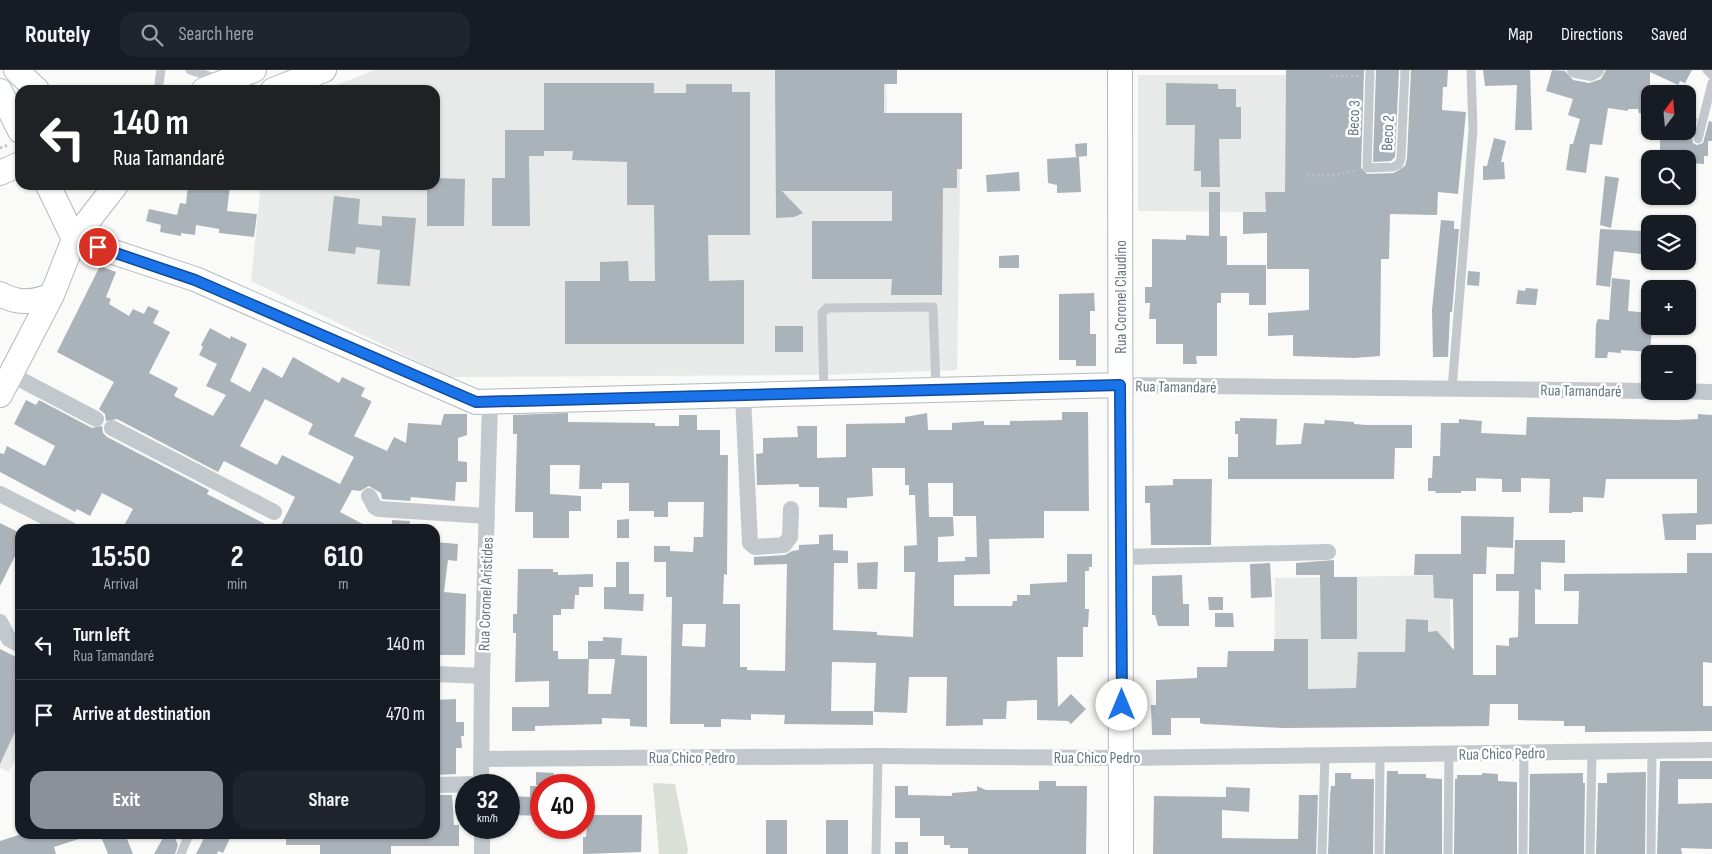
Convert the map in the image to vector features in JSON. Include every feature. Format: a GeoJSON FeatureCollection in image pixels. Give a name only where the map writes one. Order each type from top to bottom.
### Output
{"type":"FeatureCollection","features":[{"type":"Feature","properties":{"kind":"street"},"geometry":{"type":"LineString","coordinates":[[16,70],[32,85]]}},
{"type":"Feature","properties":{"kind":"street"},"geometry":{"type":"LineString","coordinates":[[217,85],[254,70]]}},
{"type":"Feature","properties":{"kind":"street"},"geometry":{"type":"LineString","coordinates":[[286,85],[324,70]]}},
{"type":"Feature","properties":{"kind":"street","name":"Rua Coronel Claudino"},"geometry":{"type":"LineString","coordinates":[[1120,70],[1121,854]]}},
{"type":"Feature","properties":{"kind":"street"},"geometry":{"type":"LineString","coordinates":[[1576,70],[1590,73],[1596,70]]}},
{"type":"Feature","properties":{"kind":"street"},"geometry":{"type":"LineString","coordinates":[[0,91],[15,121]]}},
{"type":"Feature","properties":{"kind":"street"},"geometry":{"type":"LineString","coordinates":[[0,173],[15,166]]}},
{"type":"Feature","properties":{"kind":"street"},"geometry":{"type":"LineString","coordinates":[[50,190],[74,239]]}},
{"type":"Feature","properties":{"kind":"street"},"geometry":{"type":"LineString","coordinates":[[0,395],[52,295],[74,239],[112,190]]}},
{"type":"Feature","properties":{"kind":"street","name":"Rua Tamandaré"},"geometry":{"type":"LineString","coordinates":[[74,239],[195,280],[476,402],[1120,385],[1641,391]]}},
{"type":"Feature","properties":{"kind":"street"},"geometry":{"type":"LineString","coordinates":[[0,294],[24,302],[39,301],[52,295]]}},
{"type":"Feature","properties":{"kind":"street"},"geometry":{"type":"LineString","coordinates":[[10,374],[96,419]]}},
{"type":"Feature","properties":{"kind":"street"},"geometry":{"type":"LineString","coordinates":[[1696,392],[1712,392]]}},
{"type":"Feature","properties":{"kind":"street"},"geometry":{"type":"LineString","coordinates":[[743,396],[750,543],[755,547],[784,545],[790,537],[791,509]]}},
{"type":"Feature","properties":{"kind":"street","name":"Rua Coronel Aristides"},"geometry":{"type":"LineString","coordinates":[[482,774],[482,676],[490,403]]}},
{"type":"Feature","properties":{"kind":"street"},"geometry":{"type":"LineString","coordinates":[[112,428],[274,512]]}},
{"type":"Feature","properties":{"kind":"street"},"geometry":{"type":"LineString","coordinates":[[0,494],[59,524]]}},
{"type":"Feature","properties":{"kind":"street"},"geometry":{"type":"LineString","coordinates":[[369,496],[375,507],[379,509],[487,516]]}},
{"type":"Feature","properties":{"kind":"street"},"geometry":{"type":"LineString","coordinates":[[1121,557],[1328,552]]}},
{"type":"Feature","properties":{"kind":"street"},"geometry":{"type":"LineString","coordinates":[[0,622],[9,639],[15,642]]}},
{"type":"Feature","properties":{"kind":"street"},"geometry":{"type":"LineString","coordinates":[[440,674],[482,676]]}},
{"type":"Feature","properties":{"kind":"street","name":"Rua Chico Pedro"},"geometry":{"type":"LineString","coordinates":[[483,759],[878,756],[1122,758],[1712,750]]}},
{"type":"Feature","properties":{"kind":"street"},"geometry":{"type":"LineString","coordinates":[[440,785],[455,785]]}},
{"type":"Feature","properties":{"kind":"street"},"geometry":{"type":"LineString","coordinates":[[482,839],[482,854]]}},
{"type":"Feature","properties":{"kind":"lane"},"geometry":{"type":"LineString","coordinates":[[159,85],[161,70]]}},
{"type":"Feature","properties":{"kind":"lane"},"geometry":{"type":"LineString","coordinates":[[190,70],[213,85]]}},
{"type":"Feature","properties":{"kind":"lane","name":"Beco 2"},"geometry":{"type":"LineString","coordinates":[[1367,168],[1393,167],[1399,164],[1401,158],[1405,70]]}},
{"type":"Feature","properties":{"kind":"lane"},"geometry":{"type":"LineString","coordinates":[[1452,389],[1473,130],[1471,70]]}},
{"type":"Feature","properties":{"kind":"lane"},"geometry":{"type":"LineString","coordinates":[[1707,70],[1712,75]]}},
{"type":"Feature","properties":{"kind":"lane","name":"Beco 3"},"geometry":{"type":"LineString","coordinates":[[1367,168],[1370,73]]}},
{"type":"Feature","properties":{"kind":"lane"},"geometry":{"type":"LineString","coordinates":[[1698,139],[1712,83]]}},
{"type":"Feature","properties":{"kind":"lane"},"geometry":{"type":"LineString","coordinates":[[824,393],[822,313],[827,308],[933,307],[936,390]]}},
{"type":"Feature","properties":{"kind":"lane"},"geometry":{"type":"LineString","coordinates":[[1651,854],[1652,751]]}},
{"type":"Feature","properties":{"kind":"lane"},"geometry":{"type":"LineString","coordinates":[[1523,854],[1524,752]]}},
{"type":"Feature","properties":{"kind":"lane"},"geometry":{"type":"LineString","coordinates":[[1590,854],[1592,752]]}},
{"type":"Feature","properties":{"kind":"lane"},"geometry":{"type":"LineString","coordinates":[[1379,854],[1380,754]]}},
{"type":"Feature","properties":{"kind":"lane"},"geometry":{"type":"LineString","coordinates":[[1448,854],[1449,754]]}},
{"type":"Feature","properties":{"kind":"lane"},"geometry":{"type":"LineString","coordinates":[[1322,854],[1325,755]]}},
{"type":"Feature","properties":{"kind":"lane"},"geometry":{"type":"LineString","coordinates":[[876,854],[878,756]]}},
{"type":"Feature","properties":{"kind":"lane"},"geometry":{"type":"LineString","coordinates":[[181,854],[187,839]]}},
{"type":"Feature","properties":{"kind":"path"},"geometry":{"type":"LineString","coordinates":[[1331,76],[1370,73]]}},
{"type":"Feature","properties":{"kind":"path","name":"Beco 2"},"geometry":{"type":"LineString","coordinates":[[1307,175],[1336,175],[1367,168]]}},
{"type":"Feature","properties":{"kind":"shaded area"},"geometry":{"type":"Polygon","coordinates":[[[374,70],[886,70],[887,115],[961,113],[957,370],[824,375],[450,377],[251,281],[260,190],[440,190],[440,85],[336,85],[374,70]]]}},
{"type":"Feature","properties":{"kind":"shaded area"},"geometry":{"type":"Polygon","coordinates":[[[1138,75],[1286,75],[1285,212],[1138,211],[1138,75]]]}},
{"type":"Feature","properties":{"kind":"shaded area"},"geometry":{"type":"Polygon","coordinates":[[[1450,575],[1451,725],[1274,728],[1275,578],[1450,575]]]}},
{"type":"Feature","properties":{"kind":"shaded area"},"geometry":{"type":"Polygon","coordinates":[[[0,693],[15,701],[15,759],[9,772],[0,768],[0,693]]]}},
{"type":"Feature","properties":{"kind":"shaded area"},"geometry":{"type":"Polygon","coordinates":[[[653,783],[675,784],[688,850],[687,854],[659,854],[653,783]]]}},
{"type":"Feature","properties":{"kind":"building"},"geometry":{"type":"Polygon","coordinates":[[[775,70],[897,70],[897,84],[884,84],[884,113],[962,113],[962,169],[957,169],[957,188],[943,188],[942,295],[891,295],[892,279],[812,279],[812,221],[892,221],[892,191],[782,191],[803,213],[794,217],[776,218],[775,70]]]}},
{"type":"Feature","properties":{"kind":"building"},"geometry":{"type":"Polygon","coordinates":[[[1286,70],[1364,70],[1361,168],[1367,174],[1394,173],[1405,166],[1411,70],[1448,70],[1447,87],[1443,87],[1442,110],[1466,112],[1458,194],[1438,192],[1437,215],[1390,214],[1389,259],[1381,259],[1380,356],[1354,358],[1293,356],[1293,335],[1268,336],[1268,313],[1309,310],[1309,269],[1267,269],[1267,233],[1243,234],[1243,212],[1266,212],[1265,192],[1285,192],[1286,70]]]}},
{"type":"Feature","properties":{"kind":"building"},"geometry":{"type":"Polygon","coordinates":[[[1376,70],[1399,70],[1395,157],[1391,161],[1373,162],[1376,70]]]}},
{"type":"Feature","properties":{"kind":"building"},"geometry":{"type":"Polygon","coordinates":[[[1483,70],[1530,70],[1532,130],[1515,130],[1517,85],[1485,86],[1483,70]]]}},
{"type":"Feature","properties":{"kind":"building"},"geometry":{"type":"Polygon","coordinates":[[[1552,70],[1565,71],[1573,80],[1589,83],[1601,79],[1606,70],[1692,70],[1685,83],[1680,81],[1678,85],[1650,72],[1650,85],[1641,85],[1641,113],[1638,109],[1628,109],[1628,111],[1608,108],[1602,145],[1590,144],[1586,173],[1566,170],[1570,144],[1573,144],[1580,119],[1568,115],[1573,99],[1546,91],[1552,70]]]}},
{"type":"Feature","properties":{"kind":"building"},"geometry":{"type":"Polygon","coordinates":[[[544,83],[654,83],[654,93],[686,93],[686,84],[732,84],[732,92],[750,92],[750,235],[708,235],[709,281],[744,280],[744,344],[565,344],[565,281],[600,281],[600,262],[628,261],[629,281],[655,281],[654,205],[627,205],[627,162],[572,160],[573,151],[544,151],[544,156],[529,156],[530,226],[492,226],[492,178],[505,178],[505,130],[544,130],[544,83]]]}},
{"type":"Feature","properties":{"kind":"building"},"geometry":{"type":"Polygon","coordinates":[[[1166,83],[1218,84],[1218,89],[1236,89],[1236,107],[1241,107],[1241,139],[1219,139],[1220,187],[1201,187],[1201,171],[1194,171],[1195,125],[1166,125],[1166,83]]]}},
{"type":"Feature","properties":{"kind":"building"},"geometry":{"type":"Polygon","coordinates":[[[1709,121],[1712,122],[1712,141],[1708,141],[1708,156],[1704,156],[1704,164],[1696,163],[1696,150],[1660,150],[1660,140],[1692,140],[1693,143],[1697,145],[1703,143],[1709,121]]]}},
{"type":"Feature","properties":{"kind":"building"},"geometry":{"type":"Polygon","coordinates":[[[1494,138],[1506,141],[1501,162],[1504,162],[1505,179],[1483,180],[1483,166],[1487,166],[1494,138]]]}},
{"type":"Feature","properties":{"kind":"building"},"geometry":{"type":"Polygon","coordinates":[[[1087,143],[1087,156],[1076,157],[1075,144],[1087,143]]]}},
{"type":"Feature","properties":{"kind":"building"},"geometry":{"type":"Polygon","coordinates":[[[1079,157],[1081,192],[1057,193],[1057,185],[1048,183],[1047,159],[1079,157]]]}},
{"type":"Feature","properties":{"kind":"building"},"geometry":{"type":"Polygon","coordinates":[[[1019,172],[1020,191],[987,192],[986,175],[1019,172]]]}},
{"type":"Feature","properties":{"kind":"building"},"geometry":{"type":"Polygon","coordinates":[[[1605,176],[1619,178],[1611,228],[1600,225],[1605,176]]]}},
{"type":"Feature","properties":{"kind":"building"},"geometry":{"type":"Polygon","coordinates":[[[440,178],[465,179],[464,226],[427,226],[427,190],[440,190],[440,178]]]}},
{"type":"Feature","properties":{"kind":"building"},"geometry":{"type":"Polygon","coordinates":[[[187,190],[229,190],[227,211],[257,214],[254,237],[219,233],[219,229],[196,225],[195,235],[181,233],[181,236],[160,232],[161,225],[146,221],[149,209],[177,215],[180,203],[186,204],[187,190]]]}},
{"type":"Feature","properties":{"kind":"building"},"geometry":{"type":"Polygon","coordinates":[[[1209,192],[1220,192],[1220,236],[1227,236],[1227,265],[1266,265],[1266,305],[1249,305],[1249,293],[1221,293],[1221,303],[1217,303],[1217,356],[1196,356],[1197,364],[1183,364],[1183,344],[1156,344],[1156,319],[1149,319],[1150,303],[1145,303],[1145,287],[1152,287],[1152,239],[1186,240],[1186,235],[1209,236],[1209,192]]]}},
{"type":"Feature","properties":{"kind":"building"},"geometry":{"type":"Polygon","coordinates":[[[334,196],[360,199],[358,224],[382,226],[382,216],[416,218],[410,286],[377,284],[380,250],[356,247],[355,254],[328,251],[334,196]]]}},
{"type":"Feature","properties":{"kind":"building"},"geometry":{"type":"Polygon","coordinates":[[[1441,220],[1454,221],[1454,229],[1459,229],[1452,312],[1450,312],[1448,357],[1433,357],[1432,310],[1441,220]]]}},
{"type":"Feature","properties":{"kind":"building"},"geometry":{"type":"Polygon","coordinates":[[[1600,229],[1641,231],[1641,254],[1614,251],[1610,287],[1596,285],[1600,229]]]}},
{"type":"Feature","properties":{"kind":"building"},"geometry":{"type":"Polygon","coordinates":[[[1019,255],[1019,268],[999,268],[999,256],[1019,255]]]}},
{"type":"Feature","properties":{"kind":"building"},"geometry":{"type":"Polygon","coordinates":[[[100,266],[116,272],[106,297],[111,299],[109,304],[129,316],[133,309],[144,314],[148,306],[159,311],[153,323],[170,332],[149,373],[178,388],[174,396],[213,416],[226,395],[206,386],[217,364],[199,355],[203,347],[201,345],[210,328],[230,339],[231,336],[247,344],[230,381],[250,392],[263,367],[282,378],[293,357],[339,383],[342,377],[365,388],[361,396],[371,401],[371,403],[354,436],[387,451],[394,437],[406,443],[408,423],[441,425],[444,414],[467,414],[467,435],[458,438],[458,461],[467,462],[467,482],[456,482],[455,501],[411,497],[410,501],[382,499],[381,493],[369,486],[360,491],[352,490],[340,512],[363,524],[282,524],[295,497],[224,461],[218,472],[117,419],[106,421],[105,414],[99,409],[114,382],[57,352],[100,266]],[[265,399],[240,446],[277,465],[282,455],[340,484],[354,457],[308,434],[313,424],[265,399]]]}},
{"type":"Feature","properties":{"kind":"building"},"geometry":{"type":"Polygon","coordinates":[[[1468,271],[1480,272],[1479,286],[1467,285],[1468,271]]]}},
{"type":"Feature","properties":{"kind":"building"},"geometry":{"type":"Polygon","coordinates":[[[1612,278],[1630,280],[1628,311],[1641,312],[1641,335],[1651,335],[1651,345],[1641,345],[1641,351],[1621,350],[1621,353],[1608,352],[1607,358],[1595,358],[1596,324],[1598,319],[1609,320],[1612,278]]]}},
{"type":"Feature","properties":{"kind":"building"},"geometry":{"type":"Polygon","coordinates":[[[1526,288],[1538,289],[1536,305],[1516,304],[1518,290],[1525,291],[1526,288]]]}},
{"type":"Feature","properties":{"kind":"building"},"geometry":{"type":"Polygon","coordinates":[[[1094,293],[1095,311],[1090,311],[1090,334],[1096,334],[1096,366],[1076,366],[1076,360],[1059,360],[1059,294],[1094,293]]]}},
{"type":"Feature","properties":{"kind":"building"},"geometry":{"type":"Polygon","coordinates":[[[775,326],[803,326],[803,352],[775,352],[775,326]]]}},
{"type":"Feature","properties":{"kind":"building"},"geometry":{"type":"Polygon","coordinates":[[[26,400],[36,405],[39,400],[92,428],[102,426],[103,433],[107,437],[209,490],[207,494],[265,524],[125,524],[133,509],[102,493],[90,516],[77,509],[75,512],[0,472],[0,453],[4,454],[7,446],[45,466],[55,446],[14,424],[26,400]]]}},
{"type":"Feature","properties":{"kind":"building"},"geometry":{"type":"Polygon","coordinates":[[[1062,412],[1088,412],[1089,511],[1044,511],[1044,538],[989,539],[990,574],[954,575],[954,606],[1012,606],[1013,601],[1017,601],[1017,595],[1030,595],[1030,584],[1067,582],[1067,554],[1092,554],[1092,567],[1089,567],[1089,571],[1085,571],[1085,609],[1089,609],[1088,627],[1083,627],[1083,657],[1057,657],[1058,707],[1071,694],[1086,709],[1071,724],[1068,721],[1037,720],[1037,700],[1007,701],[1006,719],[983,719],[983,725],[946,726],[947,677],[909,677],[907,713],[874,712],[876,663],[832,662],[831,711],[873,711],[873,725],[784,724],[785,715],[751,714],[751,720],[721,719],[721,727],[704,727],[704,724],[670,724],[672,597],[666,597],[666,562],[654,562],[654,546],[670,546],[670,551],[693,552],[694,537],[703,537],[704,502],[668,502],[668,517],[654,517],[654,511],[629,511],[629,483],[602,483],[602,489],[579,489],[580,465],[550,465],[550,494],[581,496],[581,511],[569,511],[569,538],[533,538],[533,512],[515,512],[517,434],[513,434],[513,415],[568,413],[568,422],[655,423],[655,426],[679,426],[679,415],[697,415],[697,430],[720,430],[720,455],[728,455],[727,575],[724,574],[723,604],[740,604],[740,667],[747,667],[747,670],[785,671],[787,564],[754,565],[754,557],[785,555],[799,550],[799,545],[819,544],[819,535],[833,534],[833,550],[848,551],[848,563],[834,563],[833,630],[877,632],[877,635],[913,637],[915,572],[904,572],[904,546],[917,545],[915,495],[909,495],[909,485],[905,485],[905,468],[872,468],[873,496],[847,498],[847,508],[819,507],[819,487],[799,487],[799,484],[757,485],[756,454],[763,453],[763,438],[798,437],[797,426],[817,426],[817,458],[846,457],[846,424],[905,423],[905,417],[927,413],[928,430],[952,430],[952,423],[984,421],[984,425],[1010,425],[1010,421],[1062,420],[1062,412]],[[928,483],[929,517],[953,517],[954,536],[938,537],[938,562],[965,561],[965,557],[977,557],[976,516],[953,516],[953,483],[928,483]],[[683,624],[682,646],[705,647],[706,624],[683,624]]]}},
{"type":"Feature","properties":{"kind":"building"},"geometry":{"type":"Polygon","coordinates":[[[1698,414],[1712,415],[1712,524],[1696,525],[1696,540],[1665,540],[1662,514],[1697,513],[1697,479],[1606,479],[1604,498],[1583,497],[1583,512],[1572,513],[1549,513],[1550,479],[1521,478],[1521,492],[1502,492],[1502,479],[1476,478],[1476,491],[1435,493],[1436,491],[1428,491],[1428,478],[1432,478],[1433,456],[1440,456],[1441,423],[1459,423],[1459,419],[1482,421],[1481,433],[1526,435],[1527,417],[1675,420],[1698,419],[1698,414]]]}},
{"type":"Feature","properties":{"kind":"building"},"geometry":{"type":"Polygon","coordinates":[[[1240,418],[1277,419],[1276,445],[1301,444],[1304,423],[1324,424],[1325,420],[1367,425],[1412,425],[1412,448],[1395,448],[1394,479],[1228,479],[1228,457],[1238,457],[1238,434],[1235,434],[1235,421],[1240,421],[1240,418]]]}},
{"type":"Feature","properties":{"kind":"building"},"geometry":{"type":"Polygon","coordinates":[[[1173,479],[1212,479],[1211,545],[1151,545],[1150,503],[1145,503],[1145,486],[1173,485],[1173,479]]]}},
{"type":"Feature","properties":{"kind":"building"},"geometry":{"type":"Polygon","coordinates":[[[1461,516],[1514,517],[1513,548],[1487,547],[1486,574],[1473,574],[1473,675],[1496,675],[1496,645],[1509,646],[1509,638],[1518,637],[1519,591],[1496,591],[1496,574],[1514,574],[1515,540],[1565,540],[1565,563],[1541,562],[1541,590],[1535,589],[1535,624],[1578,624],[1579,591],[1564,591],[1564,574],[1687,573],[1687,553],[1712,553],[1712,663],[1703,662],[1703,706],[1712,706],[1712,731],[1585,732],[1585,726],[1564,726],[1564,721],[1518,720],[1518,704],[1490,704],[1489,726],[1284,728],[1203,724],[1200,723],[1200,718],[1171,718],[1171,735],[1152,735],[1151,705],[1156,705],[1156,680],[1197,678],[1197,667],[1227,667],[1228,651],[1274,651],[1274,639],[1308,639],[1308,689],[1356,688],[1358,652],[1405,652],[1406,619],[1428,620],[1428,632],[1437,631],[1454,650],[1453,599],[1434,598],[1433,575],[1414,575],[1415,554],[1461,554],[1461,516]]]}},
{"type":"Feature","properties":{"kind":"building"},"geometry":{"type":"Polygon","coordinates":[[[629,519],[629,538],[617,538],[617,520],[629,519]]]}},
{"type":"Feature","properties":{"kind":"building"},"geometry":{"type":"Polygon","coordinates":[[[392,520],[410,521],[410,524],[392,524],[392,520]]]}},
{"type":"Feature","properties":{"kind":"building"},"geometry":{"type":"Polygon","coordinates":[[[0,523],[15,530],[15,556],[0,586],[0,523]]]}},
{"type":"Feature","properties":{"kind":"building"},"geometry":{"type":"Polygon","coordinates":[[[440,542],[458,544],[457,561],[448,560],[444,592],[466,594],[465,655],[440,655],[440,542]]]}},
{"type":"Feature","properties":{"kind":"building"},"geometry":{"type":"Polygon","coordinates":[[[1334,560],[1334,577],[1357,577],[1357,639],[1321,639],[1320,575],[1296,575],[1296,563],[1334,560]]]}},
{"type":"Feature","properties":{"kind":"building"},"geometry":{"type":"Polygon","coordinates":[[[616,562],[629,562],[629,594],[644,594],[643,611],[604,609],[604,587],[616,587],[616,562]]]}},
{"type":"Feature","properties":{"kind":"building"},"geometry":{"type":"Polygon","coordinates":[[[878,562],[877,589],[858,589],[857,563],[878,562]]]}},
{"type":"Feature","properties":{"kind":"building"},"geometry":{"type":"Polygon","coordinates":[[[1270,563],[1272,597],[1251,598],[1250,564],[1270,563]]]}},
{"type":"Feature","properties":{"kind":"building"},"geometry":{"type":"Polygon","coordinates":[[[518,569],[553,569],[553,572],[558,572],[558,575],[593,574],[593,587],[579,587],[579,595],[575,595],[574,609],[561,609],[561,615],[553,615],[553,651],[558,651],[558,659],[588,659],[588,641],[603,641],[603,637],[622,638],[621,655],[647,656],[647,727],[630,726],[630,719],[602,718],[602,724],[535,726],[535,731],[512,731],[512,707],[549,707],[549,681],[515,682],[516,633],[513,633],[513,614],[517,614],[518,569]],[[589,659],[588,694],[611,694],[615,659],[589,659]]]}},
{"type":"Feature","properties":{"kind":"building"},"geometry":{"type":"Polygon","coordinates":[[[1182,575],[1183,604],[1189,604],[1189,626],[1158,626],[1155,615],[1152,615],[1152,576],[1182,575]]]}},
{"type":"Feature","properties":{"kind":"building"},"geometry":{"type":"Polygon","coordinates":[[[1208,597],[1223,597],[1223,610],[1209,610],[1208,597]]]}},
{"type":"Feature","properties":{"kind":"building"},"geometry":{"type":"Polygon","coordinates":[[[1215,613],[1233,613],[1234,627],[1215,627],[1215,613]]]}},
{"type":"Feature","properties":{"kind":"building"},"geometry":{"type":"Polygon","coordinates":[[[0,649],[15,656],[15,732],[0,764],[0,649]]]}},
{"type":"Feature","properties":{"kind":"building"},"geometry":{"type":"Polygon","coordinates":[[[456,699],[456,722],[464,722],[464,736],[461,736],[462,748],[456,748],[456,774],[440,775],[440,700],[456,699]]]}},
{"type":"Feature","properties":{"kind":"building"},"geometry":{"type":"Polygon","coordinates":[[[1660,761],[1712,761],[1712,779],[1678,779],[1678,804],[1712,803],[1712,849],[1681,848],[1682,854],[1657,854],[1660,761]]]}},
{"type":"Feature","properties":{"kind":"building"},"geometry":{"type":"Polygon","coordinates":[[[1387,771],[1398,771],[1398,774],[1426,774],[1426,778],[1442,779],[1442,854],[1385,854],[1387,771]]]}},
{"type":"Feature","properties":{"kind":"building"},"geometry":{"type":"Polygon","coordinates":[[[536,772],[554,773],[554,774],[536,774],[536,772]]]}},
{"type":"Feature","properties":{"kind":"building"},"geometry":{"type":"Polygon","coordinates":[[[1646,772],[1645,854],[1596,854],[1598,783],[1607,783],[1607,773],[1646,772]]]}},
{"type":"Feature","properties":{"kind":"building"},"geometry":{"type":"Polygon","coordinates":[[[1335,773],[1351,773],[1351,779],[1374,779],[1373,854],[1328,854],[1330,795],[1331,786],[1335,786],[1335,773]]]}},
{"type":"Feature","properties":{"kind":"building"},"geometry":{"type":"Polygon","coordinates":[[[1482,773],[1498,774],[1498,781],[1517,782],[1517,854],[1454,854],[1455,779],[1457,779],[1457,775],[1482,775],[1482,773]]]}},
{"type":"Feature","properties":{"kind":"building"},"geometry":{"type":"Polygon","coordinates":[[[1583,773],[1583,783],[1585,783],[1584,854],[1529,854],[1530,774],[1583,773]]]}},
{"type":"Feature","properties":{"kind":"building"},"geometry":{"type":"Polygon","coordinates":[[[1039,781],[1056,781],[1056,786],[1087,786],[1086,854],[968,854],[968,848],[950,848],[950,845],[944,845],[944,836],[920,836],[920,818],[895,818],[895,786],[908,786],[908,795],[952,796],[952,793],[977,791],[977,786],[986,790],[1039,790],[1039,781]]]}},
{"type":"Feature","properties":{"kind":"building"},"geometry":{"type":"Polygon","coordinates":[[[1226,787],[1250,788],[1249,812],[1222,810],[1222,838],[1298,839],[1299,795],[1318,795],[1316,854],[1153,854],[1154,796],[1226,797],[1226,787]]]}},
{"type":"Feature","properties":{"kind":"building"},"geometry":{"type":"Polygon","coordinates":[[[440,795],[452,795],[455,839],[459,839],[459,846],[391,846],[391,854],[320,854],[320,845],[286,845],[286,839],[440,839],[440,795]]]}},
{"type":"Feature","properties":{"kind":"building"},"geometry":{"type":"Polygon","coordinates":[[[520,796],[530,797],[530,816],[520,815],[520,796]]]}},
{"type":"Feature","properties":{"kind":"building"},"geometry":{"type":"Polygon","coordinates":[[[595,815],[642,815],[641,852],[583,854],[583,839],[595,839],[595,815]]]}},
{"type":"Feature","properties":{"kind":"building"},"geometry":{"type":"Polygon","coordinates":[[[766,820],[787,820],[787,854],[766,854],[766,820]]]}},
{"type":"Feature","properties":{"kind":"building"},"geometry":{"type":"Polygon","coordinates":[[[826,820],[848,820],[848,854],[826,854],[826,820]]]}},
{"type":"Feature","properties":{"kind":"building"},"geometry":{"type":"Polygon","coordinates":[[[15,836],[15,839],[79,839],[54,847],[56,854],[0,854],[0,841],[15,836]]]}},
{"type":"Feature","properties":{"kind":"building"},"geometry":{"type":"Polygon","coordinates":[[[102,839],[127,839],[133,854],[108,854],[102,839]]]}},
{"type":"Feature","properties":{"kind":"building"},"geometry":{"type":"Polygon","coordinates":[[[162,839],[175,839],[178,845],[175,854],[154,854],[162,839]]]}},
{"type":"Feature","properties":{"kind":"building"},"geometry":{"type":"Polygon","coordinates":[[[204,839],[230,839],[223,853],[218,851],[217,854],[196,854],[204,839]]]}},
{"type":"Feature","properties":{"kind":"building"},"geometry":{"type":"Polygon","coordinates":[[[895,842],[908,842],[908,854],[895,854],[895,842]]]}},
{"type":"Feature","properties":{"kind":"route"},"geometry":{"type":"LineString","coordinates":[[98,247],[195,280],[476,402],[1120,385],[1122,705]]}}]}
